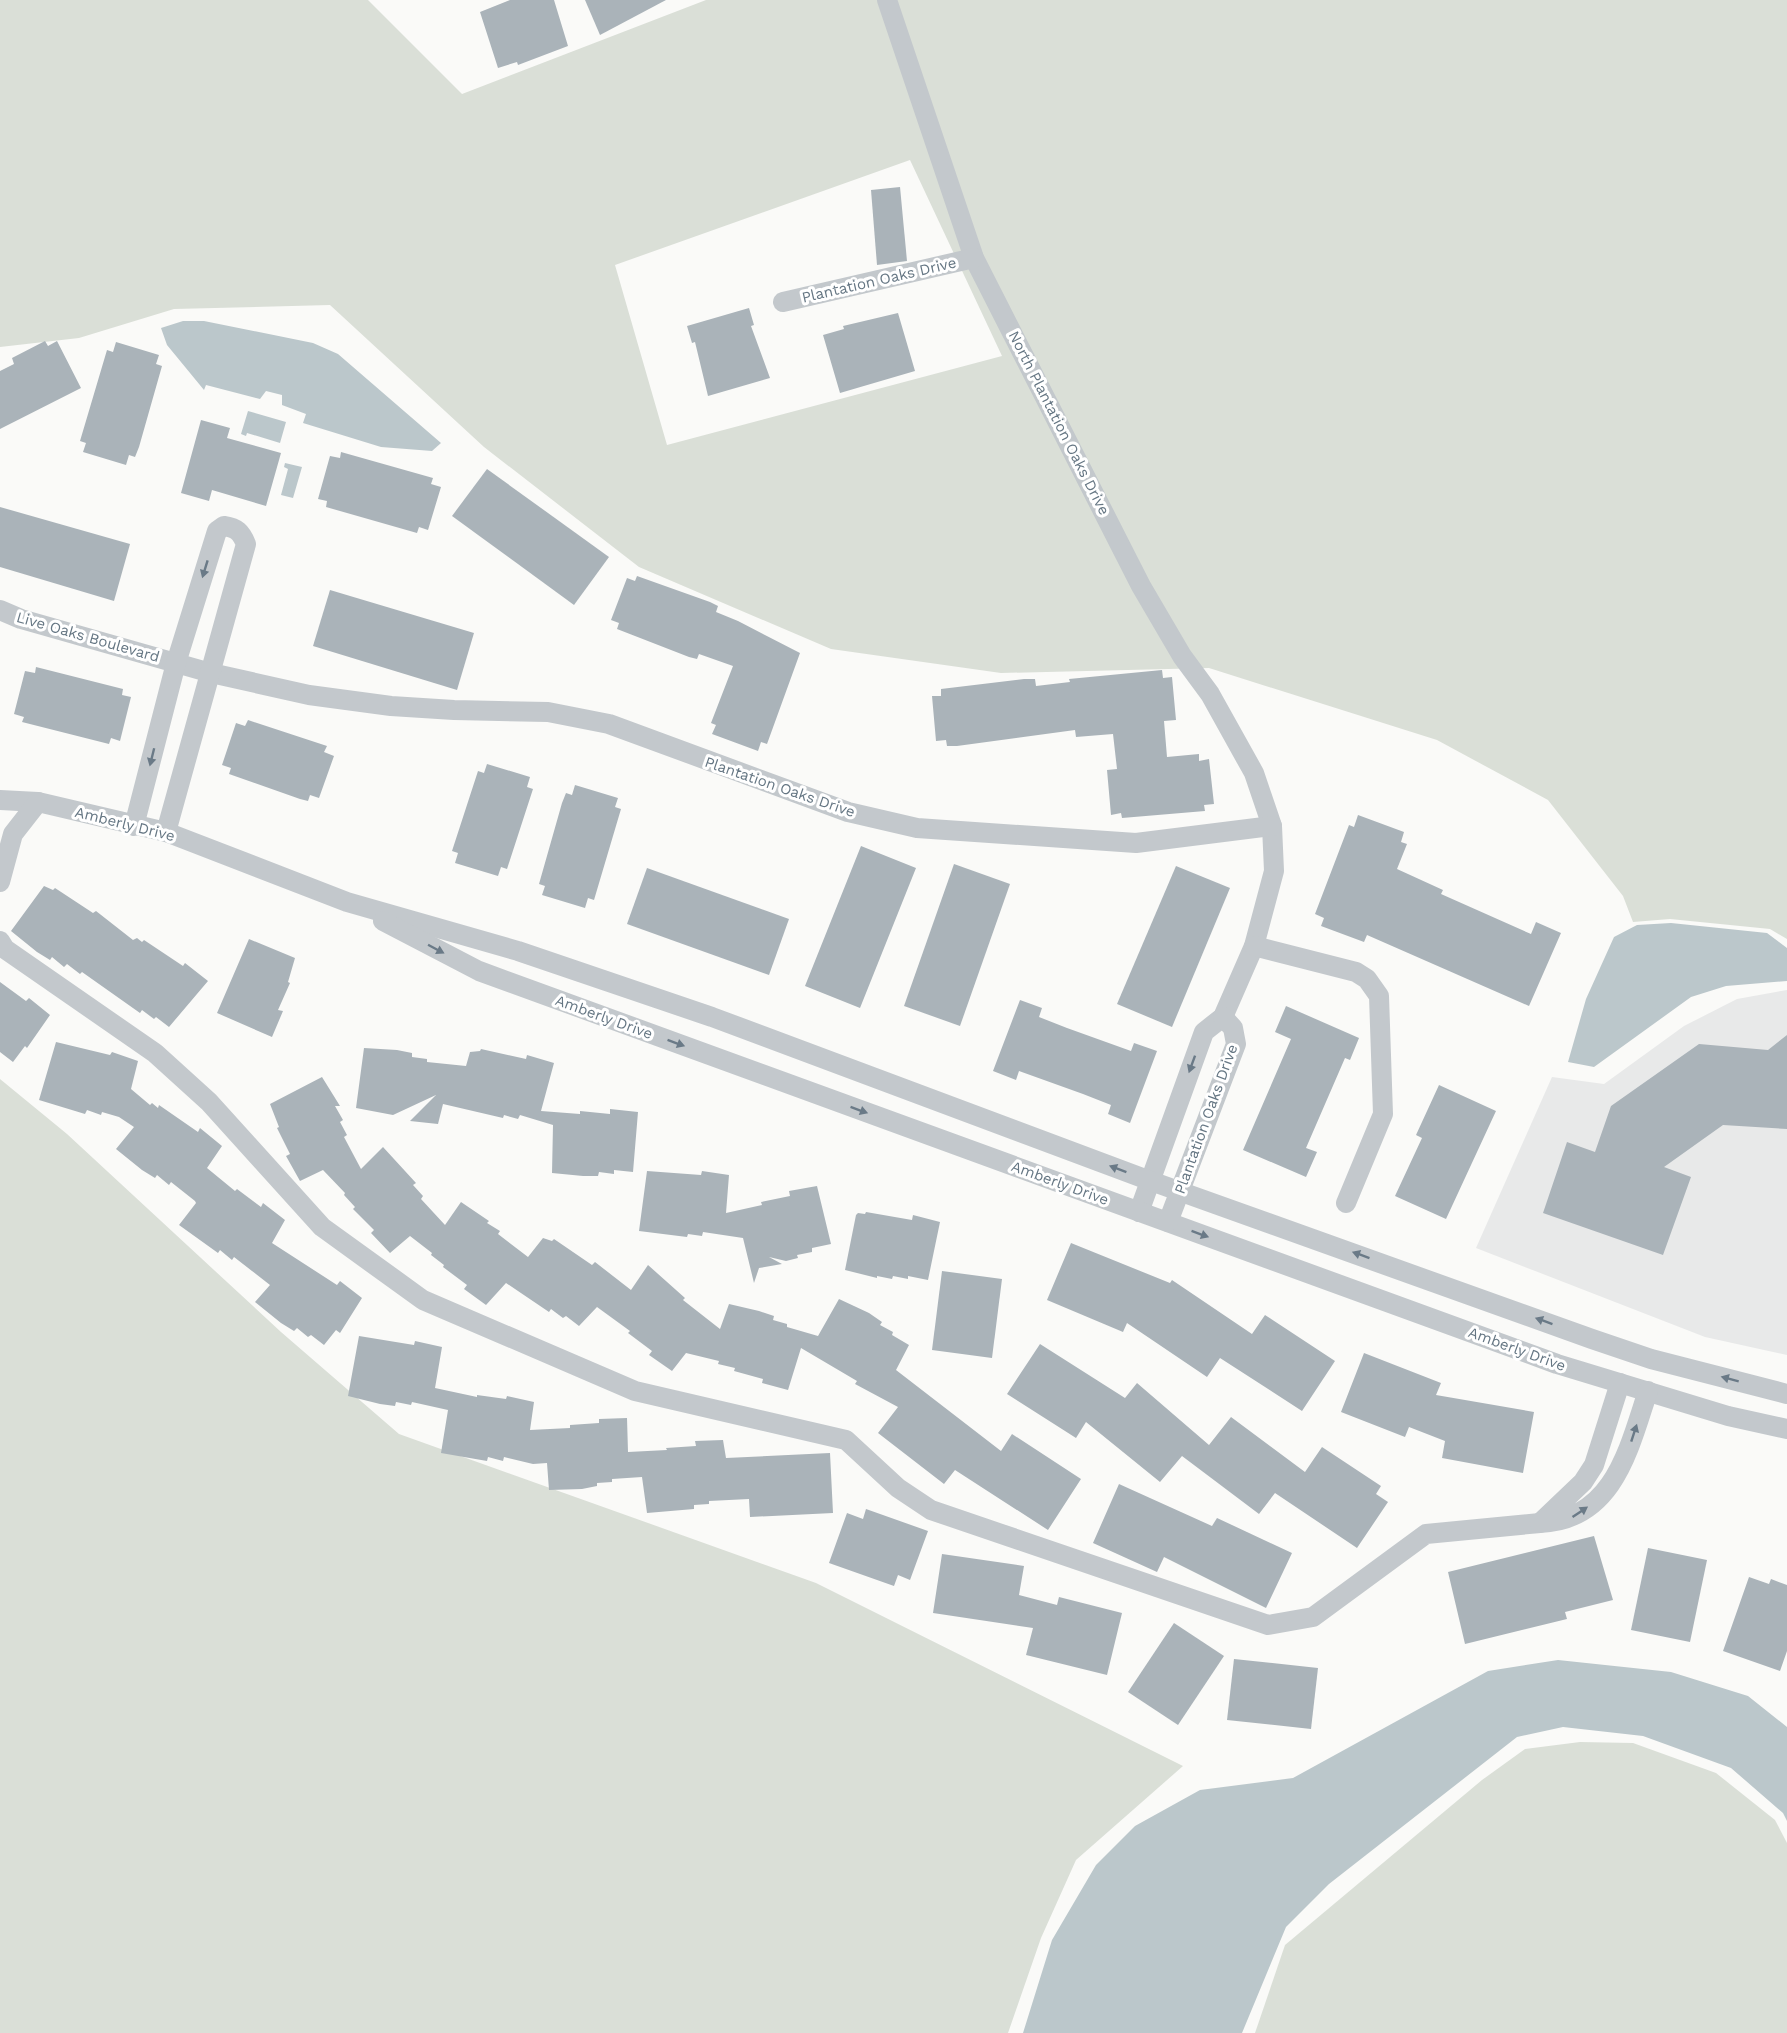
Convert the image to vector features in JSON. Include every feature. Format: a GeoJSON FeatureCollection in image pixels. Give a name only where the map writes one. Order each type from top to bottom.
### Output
{"type":"FeatureCollection","features":[{"type":"Feature","properties":{"kind":"street","name":"North Plantation Oaks Drive"},"geometry":{"type":"LineString","coordinates":[[887,0],[974,258],[1072,446],[1141,586],[1182,656],[1210,694],[1254,773],[1272,826]]}},
{"type":"Feature","properties":{"kind":"street","name":"Plantation Oaks Drive"},"geometry":{"type":"LineString","coordinates":[[783,302],[974,258]]}},
{"type":"Feature","properties":{"kind":"street","name":"Live Oaks Boulevard"},"geometry":{"type":"LineString","coordinates":[[134,826],[177,663],[217,531],[224,526],[234,527],[242,532],[246,544],[166,832]]}},
{"type":"Feature","properties":{"kind":"street","name":"Live Oaks Boulevard"},"geometry":{"type":"LineString","coordinates":[[0,609],[21,619],[211,673]]}},
{"type":"Feature","properties":{"kind":"street","name":"Plantation Oaks Drive"},"geometry":{"type":"LineString","coordinates":[[211,673],[309,695],[391,706],[468,711],[548,712],[609,723],[848,812],[917,828],[1079,841],[1136,843],[1272,826],[1274,871],[1254,946],[1223,1017],[1204,1032],[1148,1180],[1139,1212]]}},
{"type":"Feature","properties":{"kind":"street","name":"Amberly Drive"},"geometry":{"type":"LineString","coordinates":[[0,800],[38,802],[166,832],[347,903],[518,951],[712,1017],[1148,1180],[1651,1359],[1787,1394]]}},
{"type":"Feature","properties":{"kind":"street"},"geometry":{"type":"LineString","coordinates":[[0,882],[13,834],[38,802]]}},
{"type":"Feature","properties":{"kind":"street","name":"Amberly Drive"},"geometry":{"type":"LineString","coordinates":[[347,903],[479,971],[1557,1364],[1728,1416],[1787,1429]]}},
{"type":"Feature","properties":{"kind":"street"},"geometry":{"type":"LineString","coordinates":[[0,941],[6,950],[154,1053],[209,1102],[322,1227],[423,1300],[634,1391],[846,1440],[898,1488],[931,1510],[1268,1625],[1313,1617],[1426,1534],[1558,1522],[1573,1517],[1599,1497],[1617,1474],[1626,1457],[1651,1359]]}},
{"type":"Feature","properties":{"kind":"street"},"geometry":{"type":"LineString","coordinates":[[1254,946],[1356,972],[1367,979],[1379,996],[1382,1010],[1378,1035],[1383,1114],[1346,1203]]}},
{"type":"Feature","properties":{"kind":"street","name":"Plantation Oaks Drive"},"geometry":{"type":"LineString","coordinates":[[1168,1222],[1236,1044],[1233,1028],[1223,1017]]}},
{"type":"Feature","properties":{"kind":"street"},"geometry":{"type":"LineString","coordinates":[[1540,1523],[1582,1482],[1594,1465],[1620,1383]]}},
{"type":"Feature","properties":{"kind":"street"},"geometry":{"type":"LineString","coordinates":[[1594,1465],[1617,1474]]}},
{"type":"Feature","properties":{"kind":"shaded area"},"geometry":{"type":"Polygon","coordinates":[[[0,0],[368,0],[462,94],[706,0],[1787,0],[1787,939],[1770,929],[1670,919],[1633,922],[1623,896],[1548,800],[1437,740],[1209,668],[1001,673],[831,649],[639,567],[484,447],[330,305],[174,309],[79,338],[0,347],[0,0]],[[910,160],[615,265],[667,445],[1002,356],[910,160]]]}},
{"type":"Feature","properties":{"kind":"shaded area"},"geometry":{"type":"Polygon","coordinates":[[[183,321],[204,321],[313,343],[338,354],[441,443],[432,451],[381,447],[303,423],[306,414],[282,405],[282,395],[266,391],[260,399],[206,385],[204,390],[167,345],[161,328],[183,321]]]}},
{"type":"Feature","properties":{"kind":"shaded area"},"geometry":{"type":"Polygon","coordinates":[[[248,411],[286,422],[280,443],[247,433],[246,436],[241,434],[248,411]]]}},
{"type":"Feature","properties":{"kind":"shaded area"},"geometry":{"type":"Polygon","coordinates":[[[285,463],[302,467],[293,498],[281,495],[288,469],[284,467],[285,463]]]}},
{"type":"Feature","properties":{"kind":"shaded area"},"geometry":{"type":"Polygon","coordinates":[[[1671,923],[1767,933],[1787,948],[1787,981],[1726,986],[1691,997],[1594,1067],[1568,1062],[1586,999],[1614,937],[1637,925],[1671,923]]]}},
{"type":"Feature","properties":{"kind":"shaded area"},"geometry":{"type":"Polygon","coordinates":[[[1787,990],[1787,1355],[1705,1337],[1476,1248],[1552,1077],[1604,1084],[1684,1026],[1737,999],[1787,990]]]}},
{"type":"Feature","properties":{"kind":"shaded area"},"geometry":{"type":"Polygon","coordinates":[[[0,1079],[67,1134],[281,1332],[399,1434],[816,1583],[1183,1766],[1076,1860],[1041,1938],[1008,2033],[0,2033],[0,1079]]]}},
{"type":"Feature","properties":{"kind":"shaded area"},"geometry":{"type":"Polygon","coordinates":[[[1558,1660],[1671,1672],[1748,1696],[1787,1727],[1787,1821],[1783,1813],[1731,1768],[1643,1736],[1563,1727],[1517,1737],[1329,1884],[1286,1927],[1242,2033],[1023,2033],[1052,1940],[1096,1865],[1135,1826],[1200,1790],[1293,1778],[1488,1671],[1558,1660]]]}},
{"type":"Feature","properties":{"kind":"shaded area"},"geometry":{"type":"Polygon","coordinates":[[[1580,1742],[1633,1743],[1716,1773],[1775,1820],[1787,1843],[1787,2033],[1255,2033],[1285,1945],[1482,1780],[1525,1749],[1580,1742]]]}},
{"type":"Feature","properties":{"kind":"building"},"geometry":{"type":"Polygon","coordinates":[[[510,0],[554,0],[568,46],[518,65],[517,62],[498,68],[480,12],[510,0]]]}},
{"type":"Feature","properties":{"kind":"building"},"geometry":{"type":"Polygon","coordinates":[[[585,0],[666,0],[600,35],[585,0]]]}},
{"type":"Feature","properties":{"kind":"building"},"geometry":{"type":"Polygon","coordinates":[[[900,187],[907,261],[877,265],[871,190],[900,187]]]}},
{"type":"Feature","properties":{"kind":"building"},"geometry":{"type":"Polygon","coordinates":[[[749,308],[754,325],[751,326],[770,378],[708,396],[695,342],[692,343],[687,326],[749,308]]]}},
{"type":"Feature","properties":{"kind":"building"},"geometry":{"type":"Polygon","coordinates":[[[898,313],[915,371],[840,393],[823,335],[844,329],[843,326],[898,313]]]}},
{"type":"Feature","properties":{"kind":"building"},"geometry":{"type":"Polygon","coordinates":[[[45,341],[48,346],[57,341],[81,388],[0,429],[0,371],[14,364],[12,358],[45,341]]]}},
{"type":"Feature","properties":{"kind":"building"},"geometry":{"type":"Polygon","coordinates":[[[116,342],[159,355],[156,364],[162,366],[139,447],[135,457],[129,455],[126,465],[83,452],[86,443],[80,441],[107,350],[113,352],[116,342]]]}},
{"type":"Feature","properties":{"kind":"building"},"geometry":{"type":"Polygon","coordinates":[[[201,420],[230,428],[227,438],[281,453],[266,506],[212,490],[209,501],[181,493],[201,420]]]}},
{"type":"Feature","properties":{"kind":"building"},"geometry":{"type":"Polygon","coordinates":[[[341,452],[433,478],[431,484],[441,487],[428,530],[419,527],[417,533],[326,507],[327,501],[318,499],[330,456],[340,458],[341,452]]]}},
{"type":"Feature","properties":{"kind":"building"},"geometry":{"type":"Polygon","coordinates":[[[487,469],[609,557],[574,605],[452,516],[487,469]]]}},
{"type":"Feature","properties":{"kind":"building"},"geometry":{"type":"Polygon","coordinates":[[[0,507],[130,544],[114,601],[0,567],[0,507]]]}},
{"type":"Feature","properties":{"kind":"building"},"geometry":{"type":"Polygon","coordinates":[[[637,576],[710,602],[718,606],[716,612],[800,653],[767,744],[761,742],[758,751],[712,734],[716,725],[711,723],[733,666],[699,654],[697,659],[689,657],[617,629],[619,623],[611,620],[627,578],[635,581],[637,576]]]}},
{"type":"Feature","properties":{"kind":"building"},"geometry":{"type":"Polygon","coordinates":[[[330,590],[474,633],[457,690],[313,646],[330,590]]]}},
{"type":"Feature","properties":{"kind":"building"},"geometry":{"type":"Polygon","coordinates":[[[36,667],[123,689],[122,695],[131,697],[120,741],[111,738],[109,744],[22,722],[24,717],[14,714],[25,671],[35,673],[36,667]]]}},
{"type":"Feature","properties":{"kind":"building"},"geometry":{"type":"Polygon","coordinates":[[[1162,670],[1163,678],[1172,677],[1176,720],[1164,721],[1167,757],[1199,754],[1199,761],[1209,759],[1214,804],[1204,805],[1205,811],[1122,818],[1121,813],[1111,815],[1107,770],[1117,769],[1113,734],[1076,737],[1075,730],[957,746],[947,746],[946,740],[936,741],[932,696],[941,696],[941,689],[1024,679],[1035,679],[1036,686],[1070,682],[1069,679],[1162,670]]]}},
{"type":"Feature","properties":{"kind":"building"},"geometry":{"type":"Polygon","coordinates":[[[248,720],[327,746],[324,752],[334,756],[319,798],[310,795],[308,801],[300,799],[229,774],[231,768],[222,765],[236,723],[245,726],[248,720]]]}},
{"type":"Feature","properties":{"kind":"building"},"geometry":{"type":"Polygon","coordinates":[[[487,764],[530,777],[527,787],[533,789],[507,869],[501,867],[498,876],[455,863],[458,853],[452,851],[478,771],[484,773],[487,764]]]}},
{"type":"Feature","properties":{"kind":"building"},"geometry":{"type":"Polygon","coordinates":[[[575,785],[618,798],[615,807],[621,809],[594,900],[588,898],[585,908],[542,895],[545,886],[539,884],[562,803],[566,793],[572,795],[575,785]]]}},
{"type":"Feature","properties":{"kind":"building"},"geometry":{"type":"Polygon","coordinates":[[[1358,815],[1404,832],[1401,842],[1407,844],[1397,869],[1443,890],[1441,894],[1531,934],[1536,922],[1561,933],[1529,1006],[1367,935],[1364,942],[1321,926],[1324,918],[1315,914],[1349,825],[1354,827],[1358,815]]]}},
{"type":"Feature","properties":{"kind":"building"},"geometry":{"type":"Polygon","coordinates":[[[861,846],[916,868],[860,1008],[805,986],[861,846]]]}},
{"type":"Feature","properties":{"kind":"building"},"geometry":{"type":"Polygon","coordinates":[[[954,864],[1010,884],[960,1026],[904,1006],[954,864]]]}},
{"type":"Feature","properties":{"kind":"building"},"geometry":{"type":"Polygon","coordinates":[[[1176,866],[1230,888],[1172,1027],[1117,1004],[1176,866]]]}},
{"type":"Feature","properties":{"kind":"building"},"geometry":{"type":"Polygon","coordinates":[[[647,868],[789,919],[769,975],[627,924],[647,868]]]}},
{"type":"Feature","properties":{"kind":"building"},"geometry":{"type":"Polygon","coordinates":[[[44,886],[53,890],[55,888],[93,913],[96,911],[133,940],[137,938],[142,942],[144,940],[183,966],[185,963],[208,981],[169,1027],[142,1010],[140,1013],[82,972],[80,974],[67,964],[64,967],[52,957],[50,960],[37,952],[11,931],[44,886]]]}},
{"type":"Feature","properties":{"kind":"building"},"geometry":{"type":"Polygon","coordinates":[[[249,939],[295,958],[288,982],[290,983],[278,1010],[283,1011],[272,1037],[217,1013],[249,939]]]}},
{"type":"Feature","properties":{"kind":"building"},"geometry":{"type":"Polygon","coordinates":[[[0,982],[26,1001],[29,998],[50,1015],[27,1048],[25,1046],[13,1062],[0,1052],[0,982]]]}},
{"type":"Feature","properties":{"kind":"building"},"geometry":{"type":"Polygon","coordinates":[[[1020,1000],[1042,1008],[1039,1017],[1067,1028],[1131,1051],[1134,1043],[1157,1051],[1130,1123],[1108,1114],[1111,1105],[1083,1094],[1019,1071],[1016,1080],[993,1071],[1020,1000]]]}},
{"type":"Feature","properties":{"kind":"building"},"geometry":{"type":"Polygon","coordinates":[[[1286,1006],[1359,1038],[1350,1060],[1345,1058],[1306,1148],[1317,1152],[1306,1177],[1243,1150],[1291,1039],[1275,1032],[1286,1006]]]}},
{"type":"Feature","properties":{"kind":"building"},"geometry":{"type":"Polygon","coordinates":[[[1787,1035],[1787,1129],[1723,1125],[1664,1167],[1691,1177],[1663,1255],[1543,1213],[1567,1142],[1595,1152],[1611,1106],[1699,1044],[1768,1050],[1787,1035]]]}},
{"type":"Feature","properties":{"kind":"building"},"geometry":{"type":"Polygon","coordinates":[[[56,1042],[110,1055],[112,1052],[138,1061],[131,1089],[150,1105],[152,1103],[158,1108],[159,1105],[198,1132],[200,1128],[222,1146],[207,1168],[235,1191],[237,1189],[261,1207],[263,1203],[285,1220],[272,1243],[337,1285],[340,1281],[362,1298],[340,1333],[336,1330],[324,1345],[311,1335],[308,1337],[297,1328],[294,1331],[281,1323],[255,1302],[270,1285],[234,1257],[232,1260],[220,1250],[218,1253],[179,1225],[196,1203],[195,1201],[171,1182],[169,1185],[157,1175],[155,1178],[142,1170],[116,1149],[134,1127],[119,1117],[102,1112],[101,1115],[87,1110],[85,1114],[39,1100],[56,1042]]]}},
{"type":"Feature","properties":{"kind":"building"},"geometry":{"type":"Polygon","coordinates":[[[364,1048],[397,1050],[412,1053],[412,1057],[427,1059],[427,1062],[466,1066],[470,1052],[481,1049],[526,1059],[527,1055],[554,1063],[541,1111],[610,1114],[610,1109],[638,1112],[633,1172],[614,1170],[614,1174],[599,1172],[598,1176],[552,1173],[553,1125],[520,1115],[518,1119],[504,1115],[503,1118],[443,1104],[438,1124],[410,1121],[436,1095],[393,1115],[356,1108],[364,1048]]]}},
{"type":"Feature","properties":{"kind":"building"},"geometry":{"type":"Polygon","coordinates":[[[322,1077],[340,1106],[335,1106],[343,1120],[340,1122],[347,1135],[344,1137],[361,1169],[383,1147],[416,1183],[413,1185],[423,1196],[421,1199],[445,1225],[461,1202],[489,1221],[487,1223],[500,1231],[498,1234],[528,1257],[543,1238],[552,1241],[554,1239],[592,1265],[595,1262],[631,1290],[648,1265],[685,1298],[683,1300],[720,1329],[729,1304],[774,1316],[773,1320],[787,1324],[787,1327],[818,1336],[839,1299],[869,1313],[882,1322],[880,1325],[893,1332],[892,1335],[909,1345],[896,1370],[1001,1451],[1012,1434],[1081,1479],[1048,1530],[955,1470],[944,1484],[878,1433],[898,1407],[855,1384],[857,1381],[801,1348],[788,1390],[762,1383],[763,1379],[734,1371],[735,1368],[718,1364],[719,1361],[686,1353],[672,1371],[649,1355],[652,1351],[628,1333],[630,1331],[597,1307],[579,1326],[566,1316],[563,1318],[551,1309],[549,1312],[506,1283],[486,1305],[464,1289],[467,1285],[443,1267],[444,1265],[431,1255],[432,1253],[410,1236],[390,1253],[371,1233],[374,1230],[353,1209],[355,1207],[344,1195],[345,1193],[323,1170],[300,1181],[286,1156],[290,1154],[277,1128],[279,1127],[270,1104],[322,1077]]]}},
{"type":"Feature","properties":{"kind":"building"},"geometry":{"type":"Polygon","coordinates":[[[1439,1085],[1496,1111],[1446,1219],[1395,1196],[1422,1138],[1416,1135],[1439,1085]]]}},
{"type":"Feature","properties":{"kind":"building"},"geometry":{"type":"Polygon","coordinates":[[[647,1171],[701,1175],[702,1171],[729,1175],[726,1213],[790,1196],[789,1191],[817,1186],[831,1244],[812,1248],[812,1252],[797,1255],[798,1258],[786,1261],[769,1257],[782,1264],[759,1268],[754,1283],[743,1238],[703,1232],[702,1236],[688,1234],[687,1237],[639,1231],[647,1171]]]}},
{"type":"Feature","properties":{"kind":"building"},"geometry":{"type":"Polygon","coordinates":[[[866,1212],[912,1220],[913,1215],[940,1222],[928,1280],[908,1276],[908,1279],[893,1276],[892,1279],[877,1276],[877,1278],[845,1270],[856,1215],[866,1212]]]}},
{"type":"Feature","properties":{"kind":"building"},"geometry":{"type":"Polygon","coordinates":[[[1071,1243],[1170,1283],[1172,1280],[1252,1334],[1265,1315],[1335,1361],[1302,1411],[1220,1358],[1207,1377],[1127,1323],[1123,1332],[1047,1300],[1071,1243]]]}},
{"type":"Feature","properties":{"kind":"building"},"geometry":{"type":"Polygon","coordinates":[[[942,1271],[1002,1279],[992,1358],[932,1350],[942,1271]]]}},
{"type":"Feature","properties":{"kind":"building"},"geometry":{"type":"Polygon","coordinates":[[[359,1336],[414,1345],[415,1341],[442,1347],[435,1388],[477,1397],[477,1395],[506,1399],[507,1396],[534,1402],[530,1430],[570,1428],[570,1425],[599,1423],[599,1419],[627,1418],[628,1452],[667,1450],[666,1448],[696,1446],[695,1441],[723,1440],[726,1458],[830,1453],[833,1513],[750,1517],[749,1499],[709,1501],[709,1504],[694,1505],[694,1509],[647,1513],[642,1477],[612,1479],[612,1482],[597,1483],[597,1486],[582,1489],[549,1490],[547,1463],[533,1464],[504,1457],[503,1461],[488,1457],[487,1461],[441,1453],[448,1410],[412,1402],[411,1405],[396,1402],[395,1406],[380,1404],[348,1396],[359,1336]]]}},
{"type":"Feature","properties":{"kind":"building"},"geometry":{"type":"Polygon","coordinates":[[[1040,1344],[1125,1398],[1137,1383],[1209,1445],[1231,1417],[1305,1472],[1322,1447],[1381,1486],[1376,1494],[1388,1502],[1357,1548],[1275,1493],[1259,1514],[1182,1456],[1160,1482],[1086,1422],[1076,1438],[1007,1394],[1040,1344]]]}},
{"type":"Feature","properties":{"kind":"building"},"geometry":{"type":"Polygon","coordinates":[[[1364,1353],[1441,1383],[1436,1395],[1534,1412],[1523,1473],[1442,1458],[1445,1441],[1409,1427],[1405,1437],[1341,1412],[1364,1353]]]}},
{"type":"Feature","properties":{"kind":"building"},"geometry":{"type":"Polygon","coordinates":[[[1119,1484],[1212,1526],[1217,1518],[1292,1553],[1266,1608],[1164,1557],[1157,1572],[1093,1543],[1119,1484]]]}},
{"type":"Feature","properties":{"kind":"building"},"geometry":{"type":"Polygon","coordinates":[[[866,1509],[928,1531],[910,1580],[898,1575],[894,1586],[829,1563],[847,1513],[863,1519],[866,1509]]]}},
{"type":"Feature","properties":{"kind":"building"},"geometry":{"type":"Polygon","coordinates":[[[1594,1536],[1613,1600],[1565,1612],[1567,1619],[1465,1644],[1448,1572],[1594,1536]]]}},
{"type":"Feature","properties":{"kind":"building"},"geometry":{"type":"Polygon","coordinates":[[[1648,1548],[1707,1560],[1690,1642],[1631,1630],[1648,1548]]]}},
{"type":"Feature","properties":{"kind":"building"},"geometry":{"type":"Polygon","coordinates":[[[942,1554],[1024,1566],[1019,1595],[1057,1605],[1059,1597],[1122,1613],[1107,1675],[1026,1655],[1033,1628],[933,1613],[942,1554]]]}},
{"type":"Feature","properties":{"kind":"building"},"geometry":{"type":"Polygon","coordinates":[[[1749,1577],[1769,1584],[1771,1579],[1787,1585],[1787,1651],[1780,1671],[1723,1651],[1749,1577]]]}},
{"type":"Feature","properties":{"kind":"building"},"geometry":{"type":"Polygon","coordinates":[[[1174,1623],[1224,1656],[1178,1725],[1128,1692],[1174,1623]]]}},
{"type":"Feature","properties":{"kind":"building"},"geometry":{"type":"Polygon","coordinates":[[[1234,1659],[1318,1668],[1311,1729],[1227,1720],[1234,1659]]]}}]}
